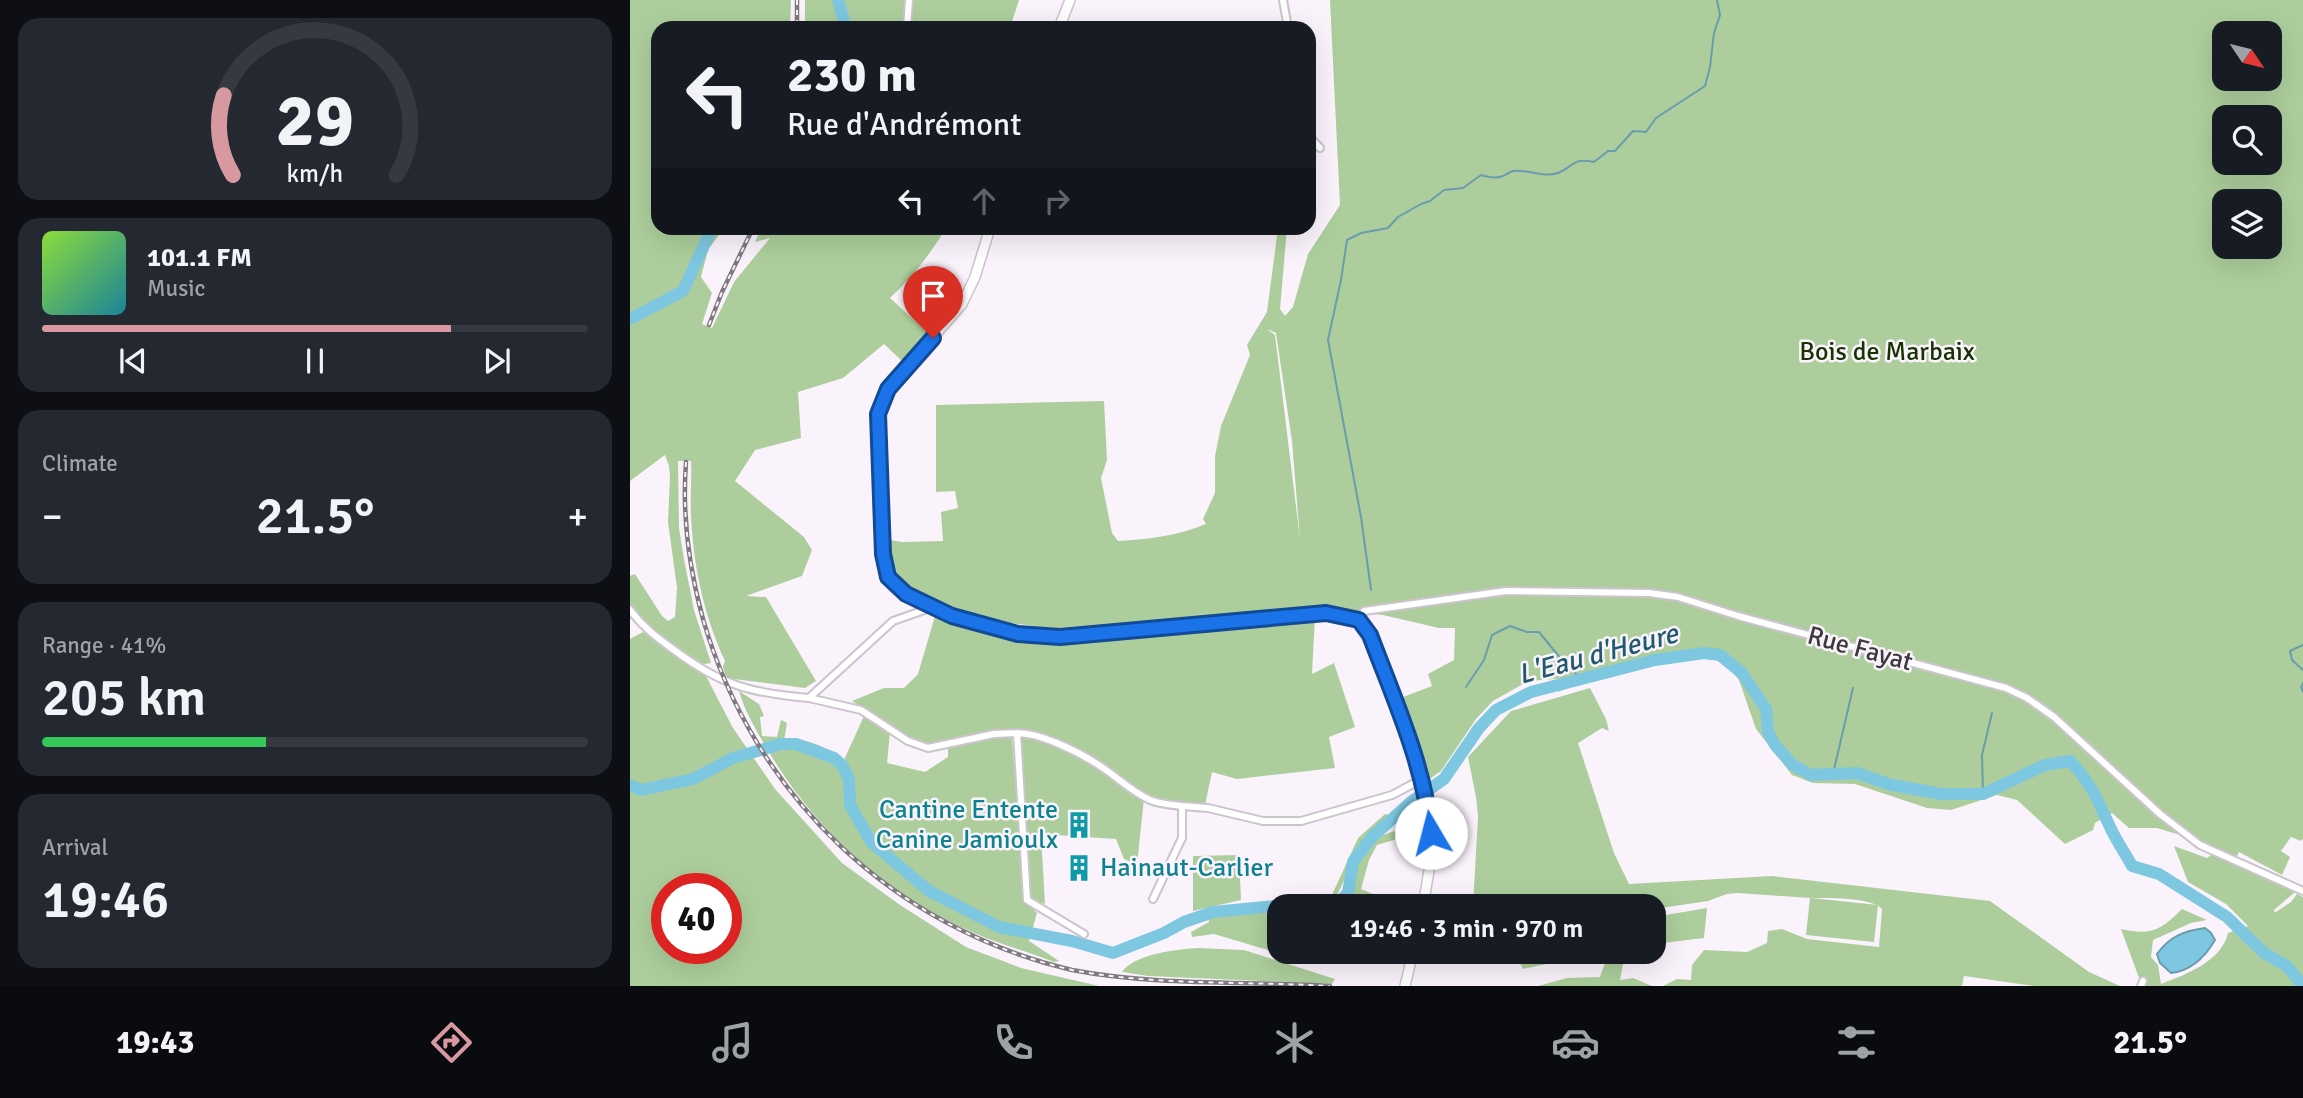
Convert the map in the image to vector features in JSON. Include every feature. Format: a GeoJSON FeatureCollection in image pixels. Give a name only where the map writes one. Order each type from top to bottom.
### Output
{"type":"FeatureCollection","features":[{"type":"Feature","properties":{"kind":"street"},"geometry":{"type":"LineString","coordinates":[[907,21],[909,0]]}},
{"type":"Feature","properties":{"kind":"street"},"geometry":{"type":"LineString","coordinates":[[1062,21],[1070,0]]}},
{"type":"Feature","properties":{"kind":"street"},"geometry":{"type":"LineString","coordinates":[[1283,0],[1287,21]]}},
{"type":"Feature","properties":{"kind":"street"},"geometry":{"type":"LineString","coordinates":[[1316,143],[1321,148]]}},
{"type":"Feature","properties":{"kind":"street"},"geometry":{"type":"LineString","coordinates":[[988,235],[975,277],[962,304],[888,389],[878,414],[883,554],[888,577],[906,594],[952,616],[1018,634],[1060,637],[1326,613],[1359,620],[1370,635],[1422,780],[1429,807],[1431,859],[1425,894]]}},
{"type":"Feature","properties":{"kind":"street","name":"Rue Fayat"},"geometry":{"type":"LineString","coordinates":[[1359,620],[1364,611],[1506,591],[1649,593],[1678,597],[1751,620],[2006,688],[2027,698],[2054,718],[2160,814],[2200,845],[2303,891]]}},
{"type":"Feature","properties":{"kind":"street"},"geometry":{"type":"LineString","coordinates":[[809,698],[893,621],[933,607]]}},
{"type":"Feature","properties":{"kind":"street"},"geometry":{"type":"LineString","coordinates":[[630,610],[643,627],[703,671],[739,686],[861,710],[908,741],[928,748],[994,734],[1027,733],[1096,764],[1153,801],[1208,808],[1263,821],[1301,821],[1392,795],[1422,780]]}},
{"type":"Feature","properties":{"kind":"street"},"geometry":{"type":"LineString","coordinates":[[1017,733],[1027,900],[1084,934]]}},
{"type":"Feature","properties":{"kind":"street"},"geometry":{"type":"LineString","coordinates":[[1153,900],[1182,838],[1182,806]]}},
{"type":"Feature","properties":{"kind":"street"},"geometry":{"type":"LineString","coordinates":[[1405,986],[1410,964]]}},
{"type":"Feature","properties":{"kind":"green space"},"geometry":{"type":"Polygon","coordinates":[[[630,0],[791,0],[790,21],[651,21],[651,235],[719,235],[708,250],[701,277],[712,293],[702,324],[712,328],[734,282],[770,238],[755,242],[758,235],[942,235],[921,265],[890,298],[928,333],[902,361],[884,344],[843,378],[798,392],[801,438],[755,450],[735,481],[804,537],[812,550],[802,576],[746,596],[766,597],[816,681],[805,688],[726,678],[723,666],[725,661],[711,626],[694,553],[691,461],[678,461],[679,528],[694,610],[711,663],[704,664],[674,645],[630,608],[630,576],[635,574],[668,621],[675,617],[677,588],[668,522],[670,477],[665,455],[630,481],[630,0]]]}},
{"type":"Feature","properties":{"kind":"green space"},"geometry":{"type":"Polygon","coordinates":[[[805,0],[1019,0],[1012,21],[805,21],[805,0]]]}},
{"type":"Feature","properties":{"kind":"green space","name":"Bois de Marbaix"},"geometry":{"type":"Polygon","coordinates":[[[1330,0],[2303,0],[2303,839],[2301,841],[2291,837],[2281,851],[2290,857],[2282,875],[2239,852],[2236,858],[2207,843],[2157,828],[2129,828],[2112,813],[2095,823],[2093,830],[2065,844],[2017,800],[1997,795],[1951,810],[1927,808],[1855,784],[1813,783],[1792,775],[1756,729],[1739,680],[1729,668],[1689,650],[1633,661],[1558,692],[1569,678],[1528,681],[1493,701],[1476,719],[1441,771],[1427,781],[1398,699],[1432,686],[1428,674],[1454,660],[1455,628],[1439,628],[1383,615],[1311,609],[1250,617],[1315,616],[1312,674],[1334,663],[1355,727],[1329,737],[1335,768],[1237,779],[1212,772],[1205,805],[1155,801],[1132,788],[1100,763],[1025,730],[1005,730],[928,745],[911,740],[852,701],[884,688],[904,688],[918,674],[935,616],[932,612],[996,632],[1038,639],[1081,640],[1130,627],[1052,631],[997,621],[934,601],[907,587],[898,579],[888,560],[885,539],[902,542],[943,541],[941,512],[958,508],[955,491],[936,492],[936,405],[1104,401],[1107,460],[1101,478],[1112,533],[1118,541],[1184,531],[1206,524],[1203,519],[1215,493],[1215,456],[1221,426],[1250,355],[1247,345],[1267,312],[1277,235],[1286,235],[1280,309],[1285,316],[1293,307],[1308,254],[1340,205],[1330,0]],[[1267,329],[1275,335],[1300,539],[1292,441],[1276,333],[1267,329]]]}},
{"type":"Feature","properties":{"kind":"green space"},"geometry":{"type":"Polygon","coordinates":[[[643,632],[706,676],[733,728],[775,789],[842,863],[900,905],[966,947],[1021,968],[1099,986],[630,986],[630,639],[643,632]]]}},
{"type":"Feature","properties":{"kind":"green space"},"geometry":{"type":"Polygon","coordinates":[[[1590,688],[1606,719],[1609,731],[1602,728],[1578,743],[1614,853],[1629,884],[1772,876],[1990,901],[2089,972],[2120,986],[2034,986],[1964,976],[1962,986],[1663,986],[1677,979],[1691,980],[1692,965],[1704,950],[1747,952],[1767,943],[1768,931],[1782,929],[1807,939],[1879,947],[1882,909],[1878,906],[1874,942],[1806,935],[1810,898],[1738,893],[1666,907],[1666,894],[1474,894],[1478,816],[1468,757],[1511,711],[1590,688]],[[1811,898],[1876,905],[1849,899],[1811,898]]]}},
{"type":"Feature","properties":{"kind":"green space"},"geometry":{"type":"Polygon","coordinates":[[[739,691],[759,704],[764,716],[760,717],[762,736],[777,737],[781,720],[787,723],[784,741],[808,742],[823,747],[844,760],[864,716],[890,732],[887,763],[925,772],[948,757],[948,746],[1010,735],[1025,901],[1037,913],[1029,941],[1059,961],[1054,962],[994,941],[943,918],[913,901],[857,859],[809,808],[788,781],[752,723],[739,691]]]}},
{"type":"Feature","properties":{"kind":"green space"},"geometry":{"type":"Polygon","coordinates":[[[1020,737],[1036,739],[1069,751],[1144,799],[1137,865],[1124,859],[1116,839],[1041,834],[1045,904],[1038,906],[1028,896],[1020,737]]]}},
{"type":"Feature","properties":{"kind":"green space"},"geometry":{"type":"Polygon","coordinates":[[[1385,814],[1389,815],[1361,845],[1337,894],[1332,894],[1358,838],[1385,814]]]}},
{"type":"Feature","properties":{"kind":"green space"},"geometry":{"type":"Polygon","coordinates":[[[1418,823],[1424,831],[1377,845],[1369,860],[1361,889],[1373,894],[1342,894],[1352,882],[1358,862],[1374,838],[1418,823]]]}},
{"type":"Feature","properties":{"kind":"green space"},"geometry":{"type":"Polygon","coordinates":[[[2174,846],[2207,858],[2214,853],[2295,892],[2273,911],[2276,912],[2291,902],[2297,894],[2303,897],[2303,986],[2142,986],[2121,929],[2140,932],[2155,930],[2182,909],[2207,920],[2191,923],[2153,940],[2151,957],[2158,965],[2161,984],[2201,966],[2218,952],[2228,933],[2248,926],[2226,904],[2188,882],[2174,846]]]}},
{"type":"Feature","properties":{"kind":"green space"},"geometry":{"type":"Polygon","coordinates":[[[1239,855],[1241,900],[1193,911],[1193,856],[1239,855]]]}},
{"type":"Feature","properties":{"kind":"green space"},"geometry":{"type":"Polygon","coordinates":[[[1267,908],[1267,950],[1214,934],[1192,937],[1191,932],[1209,922],[1208,917],[1267,908]]]}},
{"type":"Feature","properties":{"kind":"green space"},"geometry":{"type":"Polygon","coordinates":[[[1707,908],[1704,938],[1666,943],[1666,915],[1707,908]]]}},
{"type":"Feature","properties":{"kind":"green space"},"geometry":{"type":"Polygon","coordinates":[[[1199,948],[1244,950],[1267,957],[1267,964],[1288,964],[1335,979],[1332,984],[1148,976],[1122,972],[1136,961],[1169,951],[1199,948]]]}},
{"type":"Feature","properties":{"kind":"green space"},"geometry":{"type":"Polygon","coordinates":[[[1520,964],[1547,964],[1523,969],[1520,964]]]}},
{"type":"Feature","properties":{"kind":"green space"},"geometry":{"type":"Polygon","coordinates":[[[1605,964],[1623,964],[1620,980],[1633,978],[1652,986],[1538,986],[1567,978],[1600,977],[1605,964]]]}},
{"type":"Feature","properties":{"kind":"water"},"geometry":{"type":"Polygon","coordinates":[[[2205,928],[2215,940],[2196,962],[2171,973],[2160,963],[2157,954],[2172,939],[2205,928]]]}},
{"type":"Feature","properties":{"kind":"waterway","name":"L'Eau d'Heure"},"geometry":{"type":"LineString","coordinates":[[838,0],[844,21]]}},
{"type":"Feature","properties":{"kind":"waterway"},"geometry":{"type":"LineString","coordinates":[[1371,590],[1361,517],[1328,340],[1347,240],[1361,233],[1388,228],[1398,217],[1430,201],[1444,190],[1463,188],[1481,175],[1497,177],[1513,171],[1547,175],[1558,173],[1577,162],[1594,162],[1608,151],[1615,151],[1633,131],[1646,132],[1656,118],[1705,86],[1714,33],[1720,15],[1717,0]]}},
{"type":"Feature","properties":{"kind":"waterway","name":"L'Eau d'Heure"},"geometry":{"type":"LineString","coordinates":[[630,319],[683,291],[709,235]]}},
{"type":"Feature","properties":{"kind":"waterway"},"geometry":{"type":"LineString","coordinates":[[1466,687],[1484,660],[1492,635],[1510,626],[1527,632],[1539,632],[1566,665],[1583,680]]}},
{"type":"Feature","properties":{"kind":"waterway"},"geometry":{"type":"LineString","coordinates":[[2303,645],[2290,651],[2292,660],[2303,670]]}},
{"type":"Feature","properties":{"kind":"waterway","name":"L'Eau d'Heure"},"geometry":{"type":"LineString","coordinates":[[1347,894],[1353,862],[1372,837],[1411,802],[1444,779],[1479,728],[1496,710],[1531,692],[1655,660],[1704,653],[1720,655],[1742,673],[1766,709],[1768,732],[1775,745],[1793,765],[1811,775],[1857,773],[1891,785],[1942,794],[1983,794],[2045,765],[2070,761],[2093,792],[2132,866],[2159,874],[2227,917],[2264,953],[2287,966],[2303,986]]}},
{"type":"Feature","properties":{"kind":"waterway"},"geometry":{"type":"LineString","coordinates":[[2303,683],[2303,692]]}},
{"type":"Feature","properties":{"kind":"waterway"},"geometry":{"type":"LineString","coordinates":[[1833,774],[1853,688]]}},
{"type":"Feature","properties":{"kind":"waterway"},"geometry":{"type":"LineString","coordinates":[[1983,794],[1982,755],[1992,713]]}},
{"type":"Feature","properties":{"kind":"waterway","name":"L'Eau d'Heure"},"geometry":{"type":"LineString","coordinates":[[630,785],[641,790],[693,779],[733,758],[781,744],[796,744],[834,758],[842,765],[849,779],[850,805],[871,842],[929,891],[999,927],[1072,941],[1113,953],[1213,912],[1267,907]]}},
{"type":"Feature","properties":{"kind":"railway"},"geometry":{"type":"LineString","coordinates":[[797,0],[797,21]]}},
{"type":"Feature","properties":{"kind":"railway"},"geometry":{"type":"LineString","coordinates":[[709,325],[750,235]]}},
{"type":"Feature","properties":{"kind":"railway"},"geometry":{"type":"LineString","coordinates":[[686,462],[686,521],[694,580],[703,619],[726,683],[757,743],[795,797],[840,845],[890,887],[946,922],[1007,950],[1072,970],[1168,981],[1330,986]]}},
{"type":"Feature","properties":{"kind":"place","name":"Cantine Entente Canine Jamioulx"},"geometry":{"type":"Point","coordinates":[1079,825]}},
{"type":"Feature","properties":{"kind":"place","name":"Hainaut-Carlier"},"geometry":{"type":"Point","coordinates":[1079,868]}},
{"type":"Feature","properties":{"kind":"route"},"geometry":{"type":"LineString","coordinates":[[933,338],[888,389],[878,414],[883,554],[888,577],[906,594],[952,616],[1018,634],[1060,637],[1326,613],[1353,617],[1359,620],[1370,635],[1422,779],[1429,807],[1431,833]]}}]}
